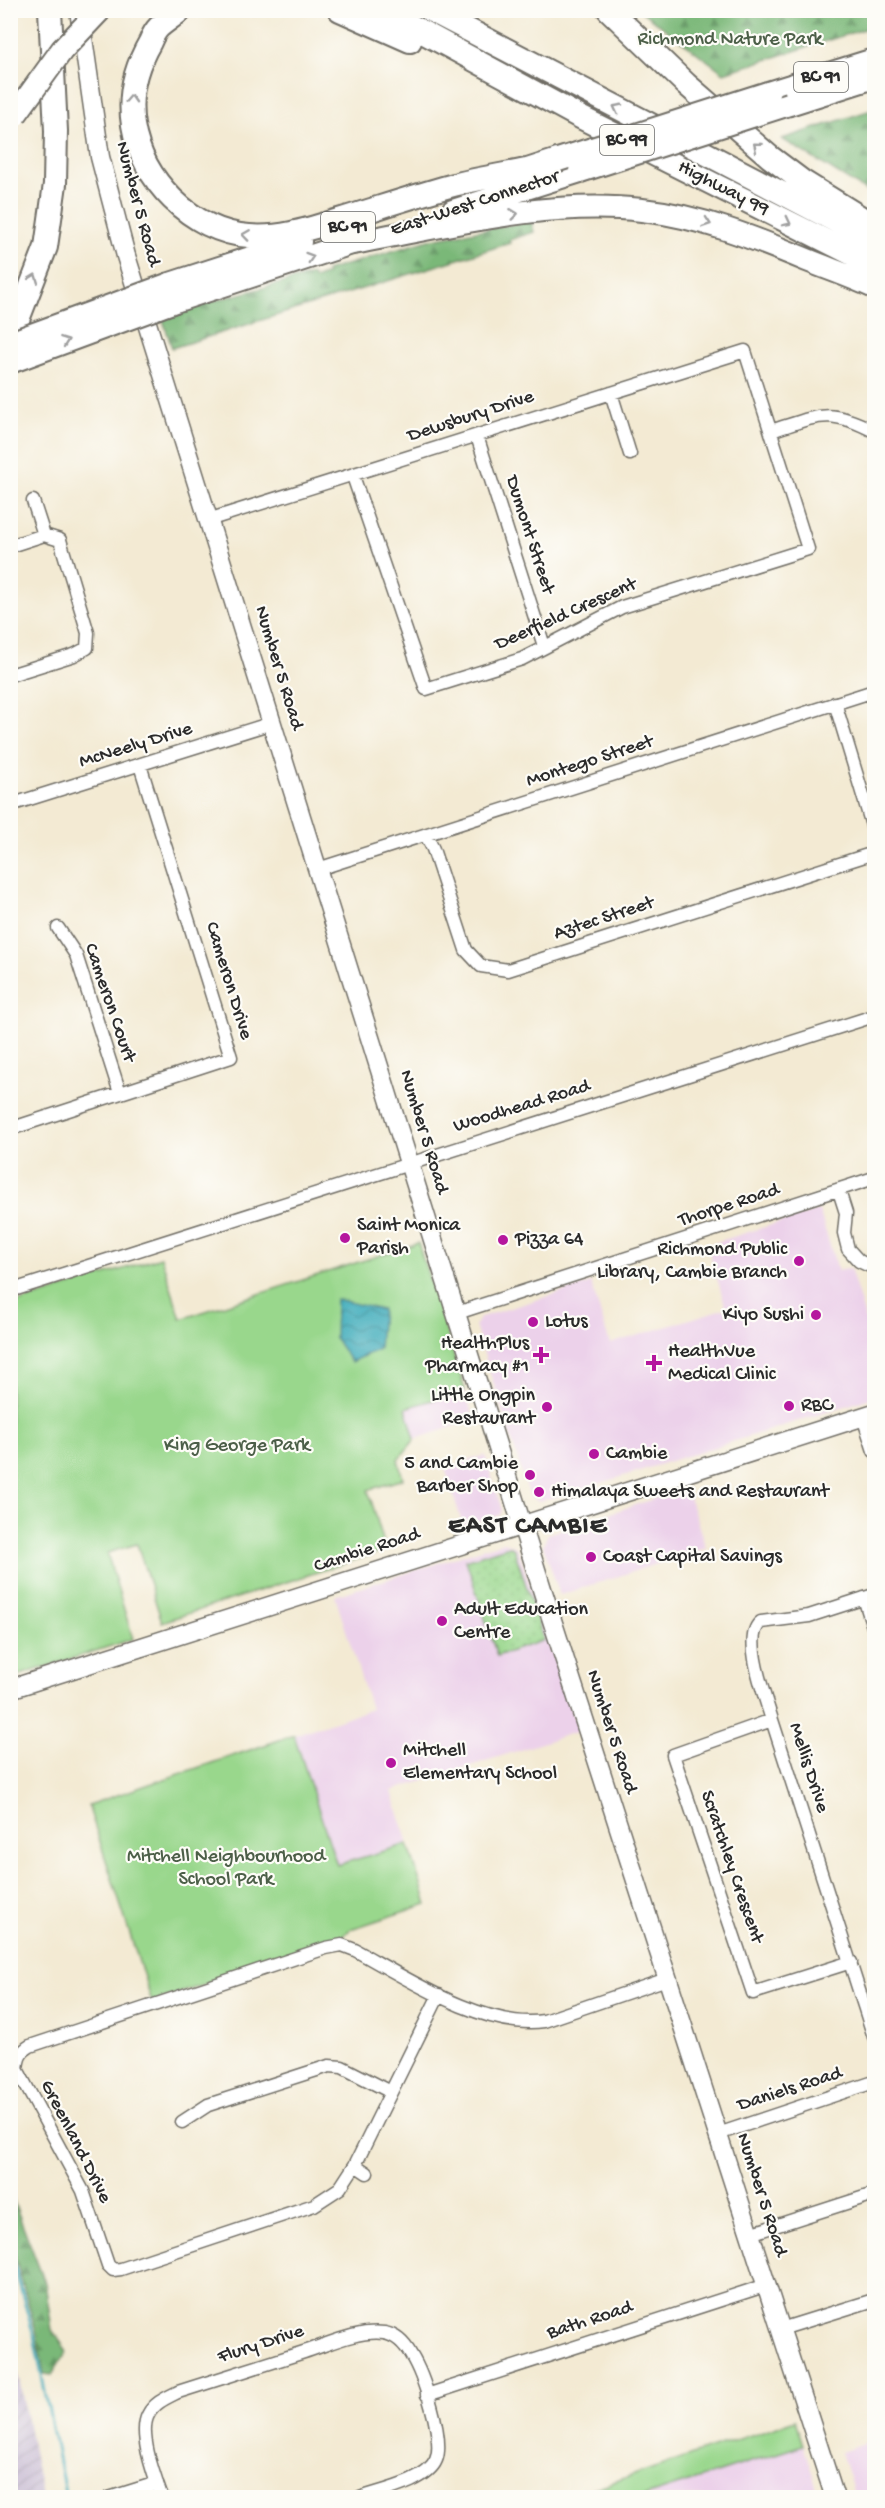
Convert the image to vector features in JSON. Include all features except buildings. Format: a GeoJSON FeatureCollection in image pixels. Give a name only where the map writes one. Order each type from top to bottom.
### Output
{"type":"FeatureCollection","features":[{"type":"Feature","properties":{"kind":"highway"},"geometry":{"type":"LineString","coordinates":[[10,332],[17,322],[46,247],[55,184],[56,119],[50,10]]}},
{"type":"Feature","properties":{"kind":"highway"},"geometry":{"type":"LineString","coordinates":[[13,118],[62,50],[100,10]]}},
{"type":"Feature","properties":{"kind":"highway"},"geometry":{"type":"LineString","coordinates":[[181,10],[157,28],[141,58],[132,83],[131,112],[136,142],[148,170],[167,195],[193,217],[220,229],[248,236],[278,236],[452,185],[526,170]]}},
{"type":"Feature","properties":{"kind":"highway"},"geometry":{"type":"LineString","coordinates":[[340,10],[578,117]]}},
{"type":"Feature","properties":{"kind":"highway","name":"Highway 99"},"geometry":{"type":"LineString","coordinates":[[382,10],[578,117],[874,266]]}},
{"type":"Feature","properties":{"kind":"highway","name":"Highway 99"},"geometry":{"type":"LineString","coordinates":[[430,10],[874,241]]}},
{"type":"Feature","properties":{"kind":"highway"},"geometry":{"type":"LineString","coordinates":[[609,10],[686,84],[770,157],[801,182],[874,226]]}},
{"type":"Feature","properties":{"kind":"highway","name":"East-West Connector"},"geometry":{"type":"LineString","coordinates":[[10,343],[172,292],[526,170],[874,60]]}},
{"type":"Feature","properties":{"kind":"highway","name":"East-West Connector"},"geometry":{"type":"LineString","coordinates":[[10,362],[172,292],[353,243],[874,77]]}},
{"type":"Feature","properties":{"kind":"highway"},"geometry":{"type":"LineString","coordinates":[[353,243],[472,219],[540,211],[593,208],[641,210],[695,219],[777,248],[874,287]]}},
{"type":"Feature","properties":{"kind":"main road","name":"Number 5 Road"},"geometry":{"type":"LineString","coordinates":[[79,10],[92,113],[116,222],[522,1524],[835,2498]]}},
{"type":"Feature","properties":{"kind":"main road","name":"Cambie Road"},"geometry":{"type":"LineString","coordinates":[[10,1689],[869,1415]]}},
{"type":"Feature","properties":{"kind":"street","name":"Dewsbury Drive"},"geometry":{"type":"LineString","coordinates":[[208,520],[745,351]]}},
{"type":"Feature","properties":{"kind":"street","name":"Deerfield Crescent"},"geometry":{"type":"LineString","coordinates":[[353,476],[426,689],[522,659],[622,607],[808,549],[745,351]]}},
{"type":"Feature","properties":{"kind":"street"},"geometry":{"type":"LineString","coordinates":[[610,393],[630,454]]}},
{"type":"Feature","properties":{"kind":"street"},"geometry":{"type":"LineString","coordinates":[[771,431],[809,419],[831,415],[852,419],[874,431]]}},
{"type":"Feature","properties":{"kind":"street","name":"Dumont Street"},"geometry":{"type":"LineString","coordinates":[[477,436],[544,646]]}},
{"type":"Feature","properties":{"kind":"street"},"geometry":{"type":"LineString","coordinates":[[33,501],[44,535]]}},
{"type":"Feature","properties":{"kind":"street"},"geometry":{"type":"LineString","coordinates":[[10,546],[44,535],[60,540],[88,633],[87,648],[74,655],[10,675]]}},
{"type":"Feature","properties":{"kind":"street","name":"Montego Street"},"geometry":{"type":"LineString","coordinates":[[318,869],[874,690]]}},
{"type":"Feature","properties":{"kind":"street"},"geometry":{"type":"LineString","coordinates":[[834,704],[874,832]]}},
{"type":"Feature","properties":{"kind":"street","name":"McNeely Drive"},"geometry":{"type":"LineString","coordinates":[[10,805],[272,723]]}},
{"type":"Feature","properties":{"kind":"street","name":"Cameron Drive"},"geometry":{"type":"LineString","coordinates":[[10,1129],[231,1057],[140,765]]}},
{"type":"Feature","properties":{"kind":"street","name":"Aztec Street"},"geometry":{"type":"LineString","coordinates":[[426,835],[433,849],[466,950],[481,966],[508,970],[874,853]]}},
{"type":"Feature","properties":{"kind":"street","name":"Cameron Court"},"geometry":{"type":"LineString","coordinates":[[58,928],[76,955],[120,1093]]}},
{"type":"Feature","properties":{"kind":"street","name":"Woodhead Road"},"geometry":{"type":"LineString","coordinates":[[10,1292],[874,1016]]}},
{"type":"Feature","properties":{"kind":"street","name":"Thorpe Road"},"geometry":{"type":"LineString","coordinates":[[457,1313],[874,1178]]}},
{"type":"Feature","properties":{"kind":"street"},"geometry":{"type":"LineString","coordinates":[[839,1191],[846,1213],[844,1233],[848,1249],[859,1261],[874,1268]]}},
{"type":"Feature","properties":{"kind":"street"},"geometry":{"type":"LineString","coordinates":[[869,1415],[874,1451]]}},
{"type":"Feature","properties":{"kind":"street"},"geometry":{"type":"LineString","coordinates":[[869,1596],[874,1630]]}},
{"type":"Feature","properties":{"kind":"street","name":"Mellis Drive"},"geometry":{"type":"LineString","coordinates":[[869,1596],[809,1616],[761,1622],[757,1625],[753,1638],[772,1719],[874,2037]]}},
{"type":"Feature","properties":{"kind":"street","name":"Scratchley Crescent"},"geometry":{"type":"LineString","coordinates":[[772,1719],[673,1755],[753,1993],[851,1962]]}},
{"type":"Feature","properties":{"kind":"street","name":"Greenland Drive"},"geometry":{"type":"LineString","coordinates":[[439,1995],[355,2166],[340,2188],[314,2205],[113,2270],[108,2265],[83,2191],[17,2069],[22,2051],[30,2046],[326,1948],[342,1946],[355,1950],[439,1995],[486,2015],[528,2024],[544,2021],[667,1979]]}},
{"type":"Feature","properties":{"kind":"street"},"geometry":{"type":"LineString","coordinates":[[182,2122],[208,2105],[329,2066],[342,2067],[391,2092]]}},
{"type":"Feature","properties":{"kind":"street","name":"Daniels Road"},"geometry":{"type":"LineString","coordinates":[[718,2134],[874,2082]]}},
{"type":"Feature","properties":{"kind":"street"},"geometry":{"type":"LineString","coordinates":[[355,2166],[367,2173]]}},
{"type":"Feature","properties":{"kind":"street"},"geometry":{"type":"LineString","coordinates":[[750,2234],[874,2193]]}},
{"type":"Feature","properties":{"kind":"street","name":"Bath Road"},"geometry":{"type":"LineString","coordinates":[[427,2395],[767,2285]]}},
{"type":"Feature","properties":{"kind":"street"},"geometry":{"type":"LineString","coordinates":[[781,2330],[874,2300]]}},
{"type":"Feature","properties":{"kind":"street","name":"Flury Drive"},"geometry":{"type":"LineString","coordinates":[[162,2498],[146,2440],[145,2426],[149,2414],[158,2403],[178,2392],[351,2337],[382,2333],[394,2335],[412,2356],[427,2395],[437,2436],[436,2460],[430,2470],[414,2480],[360,2498]]}},
{"type":"Feature","properties":{"kind":"street"},"geometry":{"type":"LineString","coordinates":[[109,2498],[157,2483]]}},
{"type":"Feature","properties":{"kind":"shaded area"},"geometry":{"type":"Polygon","coordinates":[[[819,1210],[838,1271],[850,1268],[874,1347],[874,1397],[566,1494],[539,1501],[530,1497],[475,1326],[481,1317],[591,1283],[610,1344],[726,1308],[707,1245],[819,1210]]]}},
{"type":"Feature","properties":{"kind":"shaded area"},"geometry":{"type":"Polygon","coordinates":[[[465,1390],[474,1420],[415,1439],[405,1408],[465,1390]]]}},
{"type":"Feature","properties":{"kind":"shaded area"},"geometry":{"type":"Polygon","coordinates":[[[485,1455],[502,1510],[500,1515],[463,1526],[445,1468],[485,1455]]]}},
{"type":"Feature","properties":{"kind":"shaded area"},"geometry":{"type":"Polygon","coordinates":[[[686,1488],[706,1548],[560,1595],[543,1545],[548,1534],[686,1488]]]}},
{"type":"Feature","properties":{"kind":"shaded area"},"geometry":{"type":"Polygon","coordinates":[[[504,1542],[516,1547],[519,1552],[579,1731],[392,1791],[408,1844],[337,1865],[294,1735],[371,1709],[335,1596],[504,1542]]]}},
{"type":"Feature","properties":{"kind":"shaded area"},"geometry":{"type":"Polygon","coordinates":[[[11,2347],[18,2374],[42,2497],[11,2497],[11,2347]]]}},
{"type":"Feature","properties":{"kind":"shaded area"},"geometry":{"type":"Polygon","coordinates":[[[874,2441],[874,2497],[855,2497],[841,2452],[874,2441]]]}},
{"type":"Feature","properties":{"kind":"shaded area"},"geometry":{"type":"Polygon","coordinates":[[[803,2445],[820,2497],[642,2497],[803,2445]]]}},
{"type":"Feature","properties":{"kind":"green space","name":"Richmond Nature Park"},"geometry":{"type":"Polygon","coordinates":[[[641,11],[874,11],[874,26],[724,73],[641,11]]]}},
{"type":"Feature","properties":{"kind":"green space"},"geometry":{"type":"Polygon","coordinates":[[[874,109],[874,196],[782,139],[874,109]]]}},
{"type":"Feature","properties":{"kind":"green space"},"geometry":{"type":"Polygon","coordinates":[[[531,221],[534,232],[509,240],[510,243],[172,348],[162,317],[312,275],[314,279],[327,274],[326,271],[432,239],[531,221]]]}},
{"type":"Feature","properties":{"kind":"green space","name":"King George Park"},"geometry":{"type":"Polygon","coordinates":[[[418,1243],[465,1390],[406,1408],[415,1439],[398,1460],[403,1479],[368,1490],[386,1550],[162,1622],[137,1544],[107,1553],[133,1639],[11,1678],[10,1305],[161,1257],[181,1319],[418,1243]]]}},
{"type":"Feature","properties":{"kind":"green space"},"geometry":{"type":"Polygon","coordinates":[[[509,1546],[514,1549],[544,1640],[497,1656],[466,1560],[509,1546]]]}},
{"type":"Feature","properties":{"kind":"green space","name":"Mitchell Neighbourhood School Park"},"geometry":{"type":"Polygon","coordinates":[[[294,1735],[337,1865],[408,1844],[427,1904],[351,1929],[336,1942],[152,2002],[88,1805],[294,1735]]]}},
{"type":"Feature","properties":{"kind":"green space"},"geometry":{"type":"Polygon","coordinates":[[[10,2192],[45,2283],[52,2330],[67,2351],[52,2375],[44,2374],[36,2331],[11,2243],[10,2192]]]}},
{"type":"Feature","properties":{"kind":"green space"},"geometry":{"type":"Polygon","coordinates":[[[795,2420],[803,2445],[642,2497],[580,2497],[584,2492],[795,2420]]]}},
{"type":"Feature","properties":{"kind":"water"},"geometry":{"type":"Polygon","coordinates":[[[336,1299],[382,1310],[379,1349],[351,1362],[335,1339],[336,1299]]]}},
{"type":"Feature","properties":{"kind":"waterway"},"geometry":{"type":"LineString","coordinates":[[10,2250],[34,2336],[66,2498]]}},
{"type":"Feature","properties":{"kind":"place","name":"Saint Monica Parish"},"geometry":{"type":"Point","coordinates":[345,1238]}},
{"type":"Feature","properties":{"kind":"place","name":"Pizza 64"},"geometry":{"type":"Point","coordinates":[503,1240]}},
{"type":"Feature","properties":{"kind":"place","name":"Richmond Public Library, Cambie Branch"},"geometry":{"type":"Point","coordinates":[799,1261]}},
{"type":"Feature","properties":{"kind":"place","name":"Kiyo Sushi"},"geometry":{"type":"Point","coordinates":[816,1315]}},
{"type":"Feature","properties":{"kind":"place","name":"Lotus"},"geometry":{"type":"Point","coordinates":[533,1322]}},
{"type":"Feature","properties":{"kind":"place","name":"HealthPlus Pharmacy #1"},"geometry":{"type":"Point","coordinates":[541,1355]}},
{"type":"Feature","properties":{"kind":"place","name":"HealthVue Medical Clinic"},"geometry":{"type":"Point","coordinates":[654,1363]}},
{"type":"Feature","properties":{"kind":"place","name":"RBC"},"geometry":{"type":"Point","coordinates":[789,1406]}},
{"type":"Feature","properties":{"kind":"place","name":"Little Ongpin Restaurant"},"geometry":{"type":"Point","coordinates":[547,1407]}},
{"type":"Feature","properties":{"kind":"place","name":"Cambie"},"geometry":{"type":"Point","coordinates":[594,1454]}},
{"type":"Feature","properties":{"kind":"place","name":"5 and Cambie Barber Shop"},"geometry":{"type":"Point","coordinates":[530,1475]}},
{"type":"Feature","properties":{"kind":"place","name":"Himalaya Sweets and Restaurant"},"geometry":{"type":"Point","coordinates":[539,1492]}},
{"type":"Feature","properties":{"kind":"place","name":"Coast Capital Savings"},"geometry":{"type":"Point","coordinates":[591,1557]}},
{"type":"Feature","properties":{"kind":"place","name":"Adult Education Centre"},"geometry":{"type":"Point","coordinates":[442,1621]}},
{"type":"Feature","properties":{"kind":"place","name":"Mitchell Elementary School"},"geometry":{"type":"Point","coordinates":[391,1763]}},
{"type":"Feature","properties":{"kind":"district","name":"EAST CAMBIE"},"geometry":{"type":"Point","coordinates":[528,1527]}}]}
